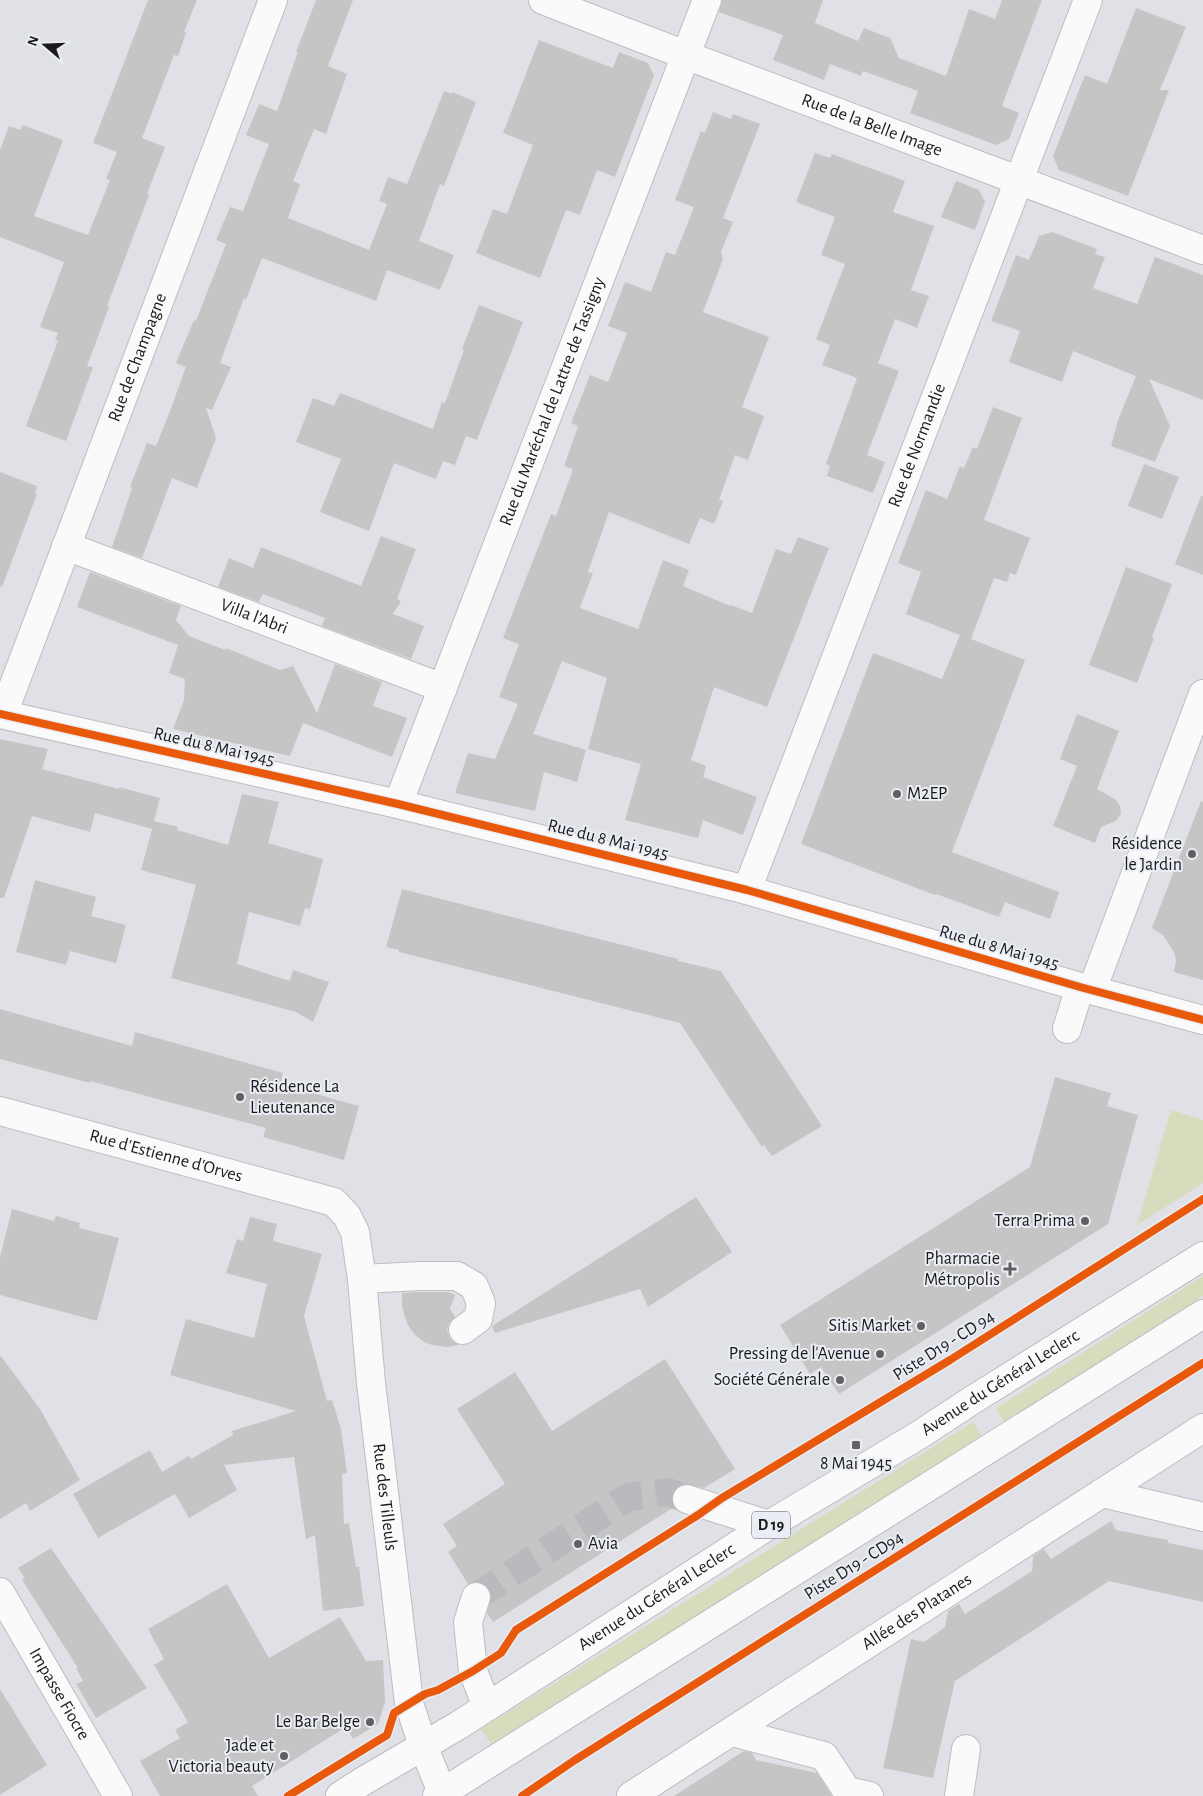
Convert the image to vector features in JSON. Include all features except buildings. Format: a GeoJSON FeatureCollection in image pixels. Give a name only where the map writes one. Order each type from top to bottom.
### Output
{"type":"FeatureCollection","features":[{"type":"Feature","properties":{"kind":"street","name":"Rue de Champagne"},"geometry":{"type":"LineString","coordinates":[[2,714],[273,0]]}},
{"type":"Feature","properties":{"kind":"street","name":"Rue de la Belle Image"},"geometry":{"type":"LineString","coordinates":[[543,0],[686,56],[1203,250]]}},
{"type":"Feature","properties":{"kind":"street","name":"Rue du Maréchal de Lattre de Tassigny"},"geometry":{"type":"LineString","coordinates":[[398,804],[707,0]]}},
{"type":"Feature","properties":{"kind":"street","name":"Rue de Normandie"},"geometry":{"type":"LineString","coordinates":[[747,890],[1088,0]]}},
{"type":"Feature","properties":{"kind":"street","name":"Villa l'Abri"},"geometry":{"type":"LineString","coordinates":[[66,546],[443,688]]}},
{"type":"Feature","properties":{"kind":"street"},"geometry":{"type":"LineString","coordinates":[[1068,1029],[1203,694]]}},
{"type":"Feature","properties":{"kind":"street","name":"Rue du 8 Mai 1945"},"geometry":{"type":"LineString","coordinates":[[2,714],[398,804],[747,890],[1203,1020]]}},
{"type":"Feature","properties":{"kind":"street","name":"Rue d'Estienne d'Orves"},"geometry":{"type":"LineString","coordinates":[[0,1111],[334,1202]]}},
{"type":"Feature","properties":{"kind":"street","name":"Rue des Tilleuls"},"geometry":{"type":"LineString","coordinates":[[334,1202],[347,1216],[355,1232],[362,1279],[371,1383],[409,1703],[440,1794]]}},
{"type":"Feature","properties":{"kind":"street","name":"Avenue du Général Leclerc"},"geometry":{"type":"LineString","coordinates":[[340,1796],[487,1707],[769,1526],[919,1435],[1203,1256]]}},
{"type":"Feature","properties":{"kind":"street"},"geometry":{"type":"LineString","coordinates":[[362,1279],[457,1276],[474,1286],[481,1303],[478,1320],[463,1330]]}},
{"type":"Feature","properties":{"kind":"street"},"geometry":{"type":"LineString","coordinates":[[440,1794],[1203,1314]]}},
{"type":"Feature","properties":{"kind":"street","name":"Allée des Platanes"},"geometry":{"type":"LineString","coordinates":[[632,1796],[1203,1428]]}},
{"type":"Feature","properties":{"kind":"street"},"geometry":{"type":"LineString","coordinates":[[1102,1493],[1203,1517]]}},
{"type":"Feature","properties":{"kind":"street"},"geometry":{"type":"LineString","coordinates":[[687,1499],[769,1526]]}},
{"type":"Feature","properties":{"kind":"street","name":"Impasse Fiocre"},"geometry":{"type":"LineString","coordinates":[[0,1592],[118,1796]]}},
{"type":"Feature","properties":{"kind":"street"},"geometry":{"type":"LineString","coordinates":[[476,1597],[468,1622],[473,1670],[487,1707]]}},
{"type":"Feature","properties":{"kind":"street"},"geometry":{"type":"LineString","coordinates":[[732,1732],[824,1756],[847,1791],[869,1796]]}},
{"type":"Feature","properties":{"kind":"street"},"geometry":{"type":"LineString","coordinates":[[959,1796],[966,1749]]}},
{"type":"Feature","properties":{"kind":"green space"},"geometry":{"type":"Polygon","coordinates":[[[1171,1110],[1203,1120],[1203,1183],[1137,1225],[1171,1110]]]}},
{"type":"Feature","properties":{"kind":"green space"},"geometry":{"type":"Polygon","coordinates":[[[1203,1276],[1203,1296],[1004,1422],[996,1408],[1203,1276]]]}},
{"type":"Feature","properties":{"kind":"green space"},"geometry":{"type":"Polygon","coordinates":[[[973,1422],[982,1437],[491,1744],[481,1729],[973,1422]]]}},
{"type":"Feature","properties":{"kind":"tunnel"},"geometry":{"type":"LineString","coordinates":[[476,1597],[628,1497],[668,1492],[687,1499]]}},
{"type":"Feature","properties":{"kind":"cycle path"},"geometry":{"type":"LineString","coordinates":[[0,714],[398,804],[747,890],[1080,987],[1203,1020]]}},
{"type":"Feature","properties":{"kind":"cycle path","name":"Piste D19 - CD 94"},"geometry":{"type":"LineString","coordinates":[[288,1796],[387,1735],[394,1713],[425,1694],[438,1690],[473,1671],[501,1653],[516,1630],[722,1498],[950,1360],[1203,1199]]}},
{"type":"Feature","properties":{"kind":"cycle path","name":"Piste D19 - CD94"},"geometry":{"type":"LineString","coordinates":[[522,1796],[575,1760],[1203,1363]]}},
{"type":"Feature","properties":{"kind":"place","name":"M2EP"},"geometry":{"type":"Point","coordinates":[897,794]}},
{"type":"Feature","properties":{"kind":"place","name":"Résidence le Jardin"},"geometry":{"type":"Point","coordinates":[1192,854]}},
{"type":"Feature","properties":{"kind":"place","name":"Résidence La Lieutenance"},"geometry":{"type":"Point","coordinates":[240,1097]}},
{"type":"Feature","properties":{"kind":"place","name":"Terra Prima"},"geometry":{"type":"Point","coordinates":[1085,1221]}},
{"type":"Feature","properties":{"kind":"place","name":"Pharmacie Métropolis"},"geometry":{"type":"Point","coordinates":[1010,1269]}},
{"type":"Feature","properties":{"kind":"place","name":"Sitis Market"},"geometry":{"type":"Point","coordinates":[921,1326]}},
{"type":"Feature","properties":{"kind":"place","name":"Pressing de l'Avenue"},"geometry":{"type":"Point","coordinates":[880,1354]}},
{"type":"Feature","properties":{"kind":"place","name":"Société Générale"},"geometry":{"type":"Point","coordinates":[840,1380]}},
{"type":"Feature","properties":{"kind":"place","name":"8 Mai 1945"},"geometry":{"type":"Point","coordinates":[856,1445]}},
{"type":"Feature","properties":{"kind":"place","name":"Avia"},"geometry":{"type":"Point","coordinates":[578,1544]}},
{"type":"Feature","properties":{"kind":"place","name":"Le Bar Belge"},"geometry":{"type":"Point","coordinates":[370,1722]}},
{"type":"Feature","properties":{"kind":"place","name":"Jade et Victoria beauty"},"geometry":{"type":"Point","coordinates":[284,1756]}}]}
